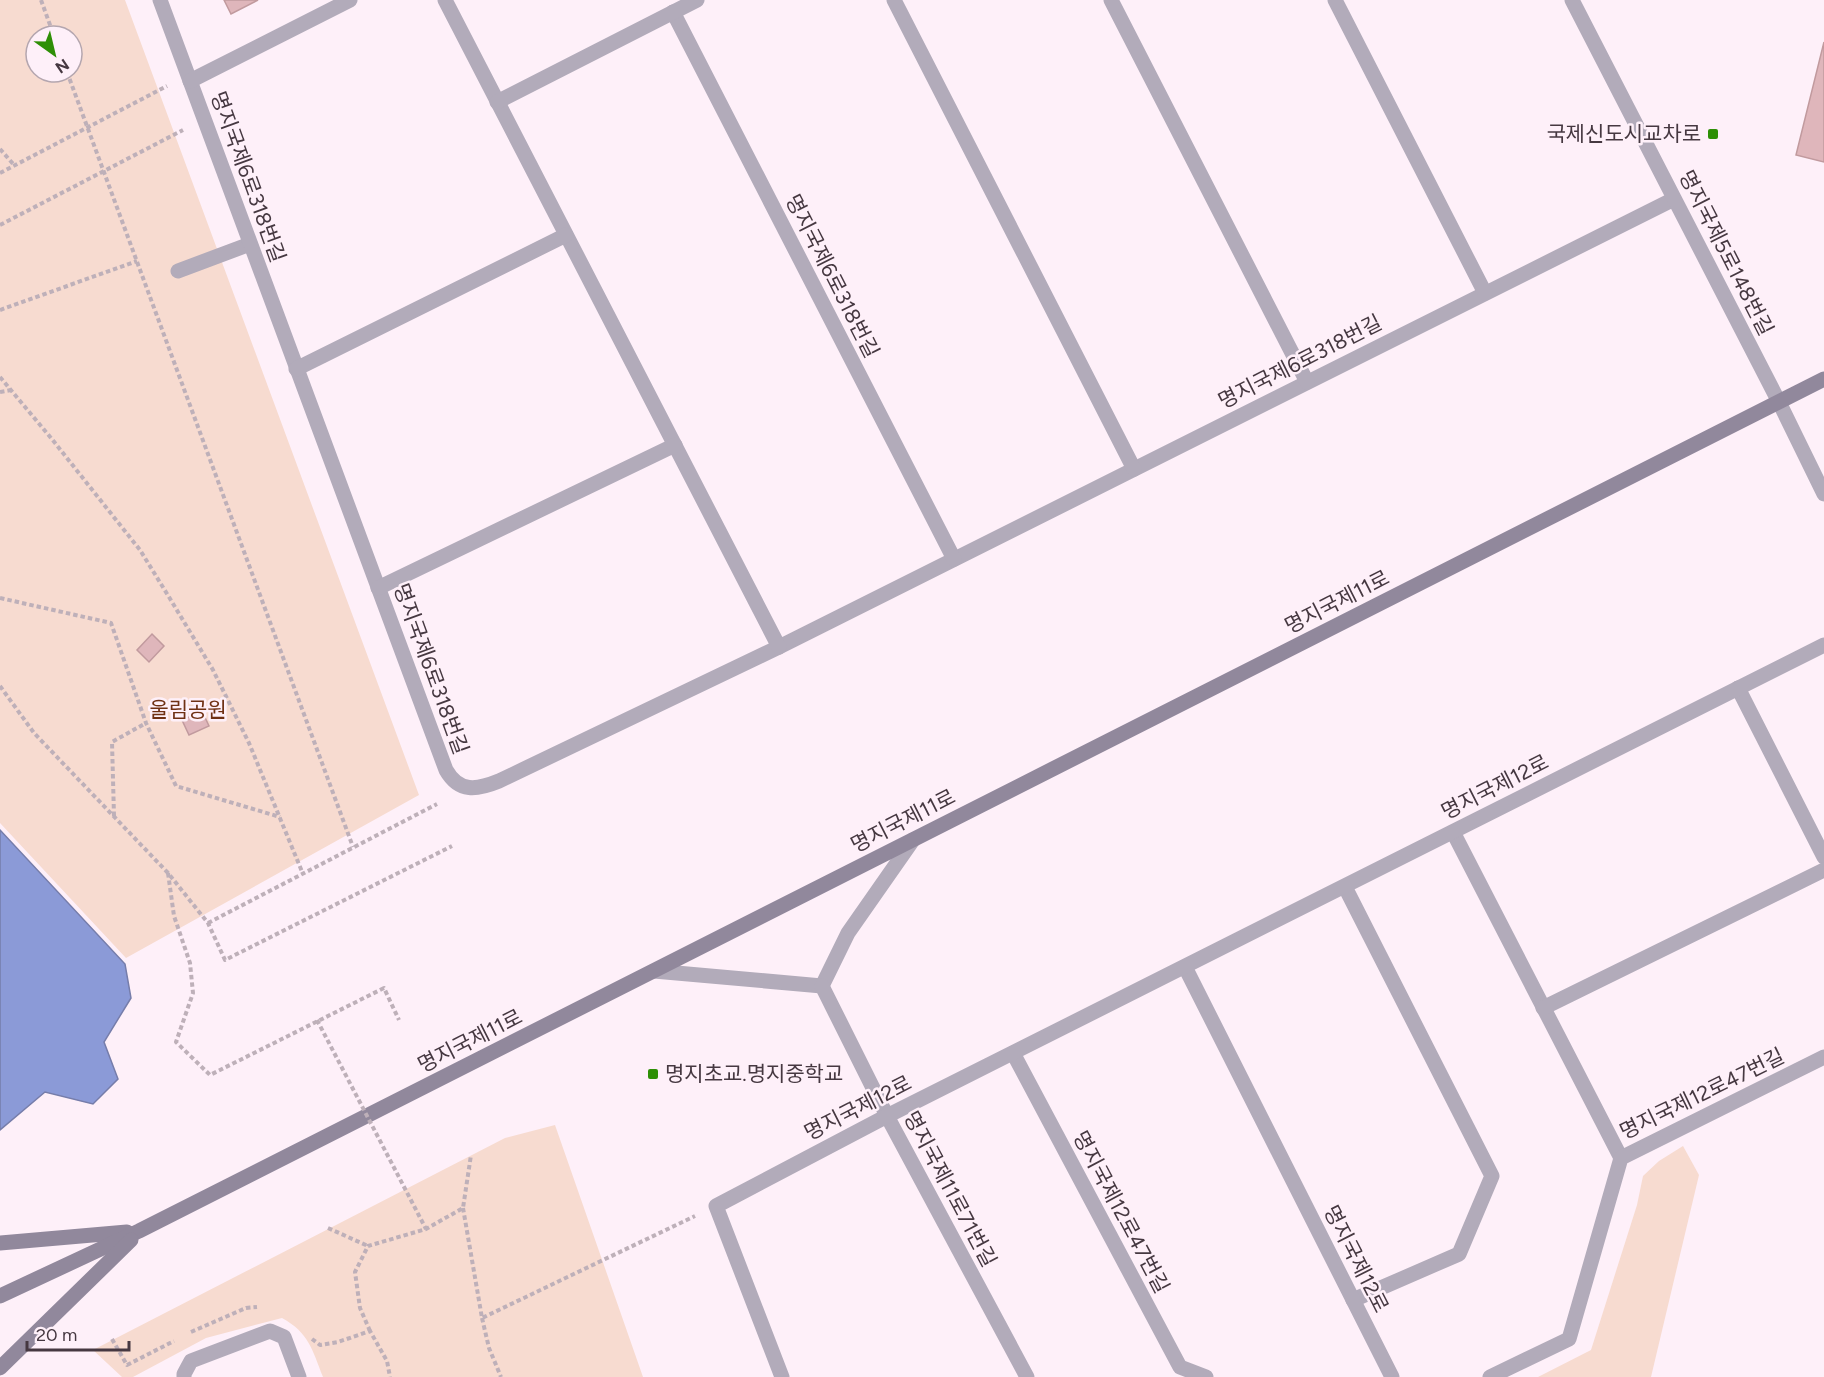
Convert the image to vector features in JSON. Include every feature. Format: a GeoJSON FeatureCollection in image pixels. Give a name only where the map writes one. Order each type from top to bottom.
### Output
{"type":"FeatureCollection","features":[{"type":"Feature","properties":{"kind":"main road","name":"명지국제11로"},"geometry":{"type":"LineString","coordinates":[[0,1296],[139,1231],[1824,379]]}},
{"type":"Feature","properties":{"kind":"main road"},"geometry":{"type":"LineString","coordinates":[[0,1243],[139,1231]]}},
{"type":"Feature","properties":{"kind":"main road"},"geometry":{"type":"LineString","coordinates":[[0,1368],[139,1231]]}},
{"type":"Feature","properties":{"kind":"street","name":"명지국제6로318번길"},"geometry":{"type":"LineString","coordinates":[[160,0],[446,770],[451,779],[460,785],[474,789],[499,781],[779,647],[1674,199]]}},
{"type":"Feature","properties":{"kind":"street"},"geometry":{"type":"LineString","coordinates":[[190,81],[350,0]]}},
{"type":"Feature","properties":{"kind":"street"},"geometry":{"type":"LineString","coordinates":[[445,0],[779,647]]}},
{"type":"Feature","properties":{"kind":"street"},"geometry":{"type":"LineString","coordinates":[[497,102],[697,0]]}},
{"type":"Feature","properties":{"kind":"street"},"geometry":{"type":"LineString","coordinates":[[894,0],[1134,469]]}},
{"type":"Feature","properties":{"kind":"street"},"geometry":{"type":"LineString","coordinates":[[1111,0],[1307,382]]}},
{"type":"Feature","properties":{"kind":"street"},"geometry":{"type":"LineString","coordinates":[[1335,0],[1485,293]]}},
{"type":"Feature","properties":{"kind":"street","name":"명지국제5로148번길"},"geometry":{"type":"LineString","coordinates":[[1572,0],[1824,494]]}},
{"type":"Feature","properties":{"kind":"street","name":"명지국제6로318번길"},"geometry":{"type":"LineString","coordinates":[[673,12],[954,559]]}},
{"type":"Feature","properties":{"kind":"street"},"geometry":{"type":"LineString","coordinates":[[296,369],[566,235]]}},
{"type":"Feature","properties":{"kind":"street"},"geometry":{"type":"LineString","coordinates":[[178,271],[250,244]]}},
{"type":"Feature","properties":{"kind":"street"},"geometry":{"type":"LineString","coordinates":[[378,588],[675,446]]}},
{"type":"Feature","properties":{"kind":"street","name":"명지국제12로"},"geometry":{"type":"LineString","coordinates":[[716,1206],[887,1116],[1824,645]]}},
{"type":"Feature","properties":{"kind":"street"},"geometry":{"type":"LineString","coordinates":[[1738,688],[1824,857]]}},
{"type":"Feature","properties":{"kind":"street"},"geometry":{"type":"LineString","coordinates":[[1453,832],[1621,1158]]}},
{"type":"Feature","properties":{"kind":"street"},"geometry":{"type":"LineString","coordinates":[[654,971],[822,986],[848,933],[913,840]]}},
{"type":"Feature","properties":{"kind":"street"},"geometry":{"type":"LineString","coordinates":[[1543,1008],[1824,870]]}},
{"type":"Feature","properties":{"kind":"street"},"geometry":{"type":"LineString","coordinates":[[1345,887],[1492,1176],[1459,1254],[1353,1300]]}},
{"type":"Feature","properties":{"kind":"street","name":"명지국제12로"},"geometry":{"type":"LineString","coordinates":[[1185,968],[1392,1377]]}},
{"type":"Feature","properties":{"kind":"street","name":"명지국제11로71번길"},"geometry":{"type":"LineString","coordinates":[[822,986],[887,1116],[1027,1377]]}},
{"type":"Feature","properties":{"kind":"street","name":"명지국제12로47번길"},"geometry":{"type":"LineString","coordinates":[[1013,1053],[1180,1367],[1206,1377]]}},
{"type":"Feature","properties":{"kind":"street","name":"명지국제12로47번길"},"geometry":{"type":"LineString","coordinates":[[1490,1377],[1569,1339],[1621,1158],[1824,1057]]}},
{"type":"Feature","properties":{"kind":"street"},"geometry":{"type":"LineString","coordinates":[[716,1206],[782,1377]]}},
{"type":"Feature","properties":{"kind":"street"},"geometry":{"type":"LineString","coordinates":[[184,1377],[183,1374],[191,1361],[270,1331],[284,1337],[299,1377]]}},
{"type":"Feature","properties":{"kind":"path"},"geometry":{"type":"LineString","coordinates":[[41,0],[50,24]]}},
{"type":"Feature","properties":{"kind":"path"},"geometry":{"type":"LineString","coordinates":[[72,84],[353,847]]}},
{"type":"Feature","properties":{"kind":"path"},"geometry":{"type":"LineString","coordinates":[[0,172],[170,85]]}},
{"type":"Feature","properties":{"kind":"path"},"geometry":{"type":"LineString","coordinates":[[0,225],[187,129]]}},
{"type":"Feature","properties":{"kind":"path"},"geometry":{"type":"LineString","coordinates":[[0,149],[14,165]]}},
{"type":"Feature","properties":{"kind":"path"},"geometry":{"type":"LineString","coordinates":[[0,310],[137,261]]}},
{"type":"Feature","properties":{"kind":"path"},"geometry":{"type":"LineString","coordinates":[[0,377],[125,532],[151,569],[213,670],[249,743],[303,874]]}},
{"type":"Feature","properties":{"kind":"path"},"geometry":{"type":"LineString","coordinates":[[0,392],[11,390]]}},
{"type":"Feature","properties":{"kind":"path"},"geometry":{"type":"LineString","coordinates":[[0,598],[111,623],[146,723],[176,786],[281,817]]}},
{"type":"Feature","properties":{"kind":"path"},"geometry":{"type":"LineString","coordinates":[[0,686],[34,733],[168,873],[208,923],[225,960],[452,846]]}},
{"type":"Feature","properties":{"kind":"path"},"geometry":{"type":"LineString","coordinates":[[114,816],[112,742],[146,723]]}},
{"type":"Feature","properties":{"kind":"path"},"geometry":{"type":"LineString","coordinates":[[208,923],[437,804]]}},
{"type":"Feature","properties":{"kind":"path"},"geometry":{"type":"LineString","coordinates":[[168,873],[174,916],[190,963],[193,993],[176,1042],[210,1075],[384,988],[399,1020]]}},
{"type":"Feature","properties":{"kind":"path"},"geometry":{"type":"LineString","coordinates":[[317,1020],[426,1229]]}},
{"type":"Feature","properties":{"kind":"path"},"geometry":{"type":"LineString","coordinates":[[471,1155],[463,1208],[482,1318],[489,1348],[501,1377]]}},
{"type":"Feature","properties":{"kind":"path"},"geometry":{"type":"LineString","coordinates":[[482,1318],[716,1206]]}},
{"type":"Feature","properties":{"kind":"path"},"geometry":{"type":"LineString","coordinates":[[328,1228],[368,1246],[426,1229],[463,1208]]}},
{"type":"Feature","properties":{"kind":"path"},"geometry":{"type":"LineString","coordinates":[[368,1246],[355,1272],[360,1308],[370,1331]]}},
{"type":"Feature","properties":{"kind":"green space","name":"울림공원"},"geometry":{"type":"Polygon","coordinates":[[[0,0],[125,0],[419,795],[126,958],[0,823],[0,0]]]}},
{"type":"Feature","properties":{"kind":"green space"},"geometry":{"type":"Polygon","coordinates":[[[555,1125],[643,1377],[323,1377],[304,1336],[282,1318],[206,1338],[133,1377],[122,1377],[93,1350],[505,1138],[555,1125]]]}},
{"type":"Feature","properties":{"kind":"green space"},"geometry":{"type":"Polygon","coordinates":[[[1683,1146],[1699,1175],[1651,1377],[1538,1377],[1591,1350],[1637,1205],[1643,1176],[1659,1161],[1683,1146]]]}},
{"type":"Feature","properties":{"kind":"water"},"geometry":{"type":"Polygon","coordinates":[[[0,830],[125,964],[131,998],[104,1042],[118,1079],[93,1104],[45,1092],[0,1130],[0,830]]]}},
{"type":"Feature","properties":{"kind":"building"},"geometry":{"type":"Polygon","coordinates":[[[224,0],[258,0],[231,14],[224,0]]]}},
{"type":"Feature","properties":{"kind":"building"},"geometry":{"type":"Polygon","coordinates":[[[1824,42],[1824,162],[1796,155],[1824,42]]]}},
{"type":"Feature","properties":{"kind":"building"},"geometry":{"type":"Polygon","coordinates":[[[152,634],[164,646],[149,662],[137,650],[152,634]]]}},
{"type":"Feature","properties":{"kind":"building"},"geometry":{"type":"Polygon","coordinates":[[[202,711],[209,726],[189,735],[182,720],[202,711]]]}},
{"type":"Feature","properties":{"kind":"place","name":"국제신도시교차로"},"geometry":{"type":"Point","coordinates":[1713,134]}},
{"type":"Feature","properties":{"kind":"place","name":"명지초교.명지중학교"},"geometry":{"type":"Point","coordinates":[653,1074]}}]}
